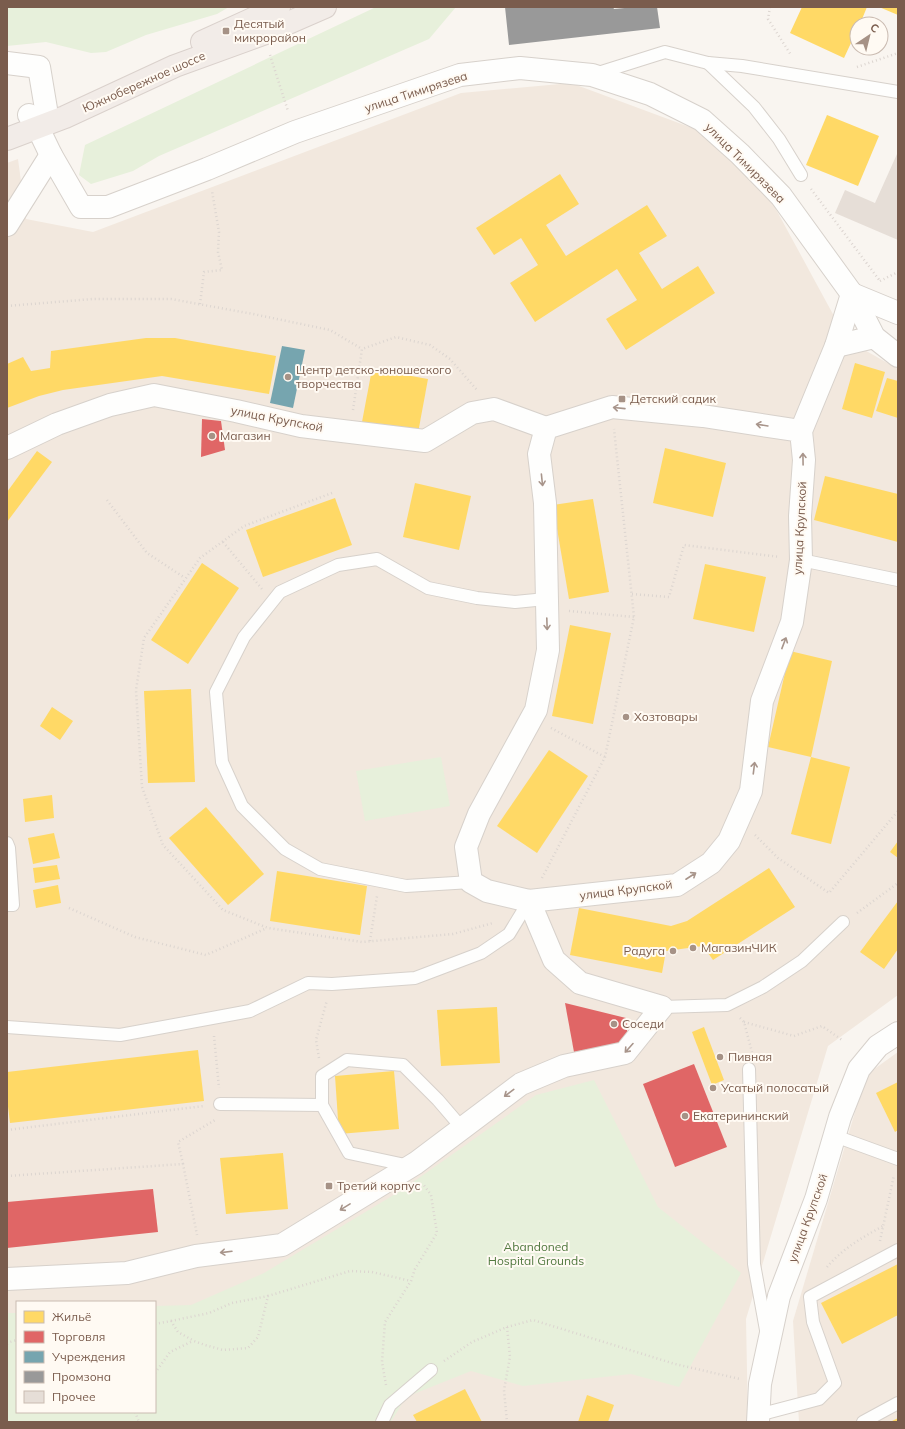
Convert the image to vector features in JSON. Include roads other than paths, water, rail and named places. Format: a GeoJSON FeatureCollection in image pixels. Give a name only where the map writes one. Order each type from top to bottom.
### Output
{"type":"FeatureCollection","features":[{"type":"Feature","properties":{"kind":"highway","name":"Южнобережное шоссе"},"geometry":{"type":"LineString","coordinates":[[9,133],[279,7]]}},
{"type":"Feature","properties":{"kind":"highway","name":"Южнобережное шоссе"},"geometry":{"type":"LineString","coordinates":[[45,117],[175,66],[263,34],[325,7]]}},
{"type":"Feature","properties":{"kind":"street"},"geometry":{"type":"LineString","coordinates":[[7,63],[39,67],[51,155],[7,225]]}},
{"type":"Feature","properties":{"kind":"street","name":"улица Тимирязева"},"geometry":{"type":"LineString","coordinates":[[51,155],[81,207],[108,207],[207,169],[294,132],[460,75],[520,68],[592,75],[650,94],[702,120],[740,154],[781,196],[852,294],[874,337],[898,356]]}},
{"type":"Feature","properties":{"kind":"street"},"geometry":{"type":"LineString","coordinates":[[45,117],[51,155]]}},
{"type":"Feature","properties":{"kind":"street"},"geometry":{"type":"LineString","coordinates":[[9,133],[51,155]]}},
{"type":"Feature","properties":{"kind":"street"},"geometry":{"type":"LineString","coordinates":[[471,882],[466,847],[479,814],[536,710],[548,650],[545,503],[539,454],[546,428],[612,407],[703,416],[801,431],[836,346],[852,294],[889,309]]}},
{"type":"Feature","properties":{"kind":"street"},"geometry":{"type":"LineString","coordinates":[[836,346],[874,337]]}},
{"type":"Feature","properties":{"kind":"street","name":"улица Крупской"},"geometry":{"type":"LineString","coordinates":[[7,448],[57,424],[110,405],[154,395],[229,409],[301,426],[425,441],[472,413],[494,409],[546,428]]}},
{"type":"Feature","properties":{"kind":"street","name":"улица Крупской"},"geometry":{"type":"LineString","coordinates":[[471,882],[525,908],[677,885],[711,863],[730,841],[751,791],[762,701],[792,622],[801,560],[800,516],[804,460],[801,431]]}},
{"type":"Feature","properties":{"kind":"street"},"geometry":{"type":"LineString","coordinates":[[7,1279],[127,1273],[201,1255],[282,1245],[410,1166],[520,1084],[564,1066],[625,1053],[662,1007],[580,983],[554,960],[525,908]]}},
{"type":"Feature","properties":{"kind":"street","name":"улица Крупской"},"geometry":{"type":"LineString","coordinates":[[758,1418],[760,1384],[779,1296],[816,1199],[840,1117],[859,1070],[878,1046],[898,1032]]}},
{"type":"Feature","properties":{"kind":"lane"},"geometry":{"type":"LineString","coordinates":[[592,75],[665,52],[708,63],[742,66],[898,92]]}},
{"type":"Feature","properties":{"kind":"lane"},"geometry":{"type":"LineString","coordinates":[[708,63],[754,107],[779,139],[801,175]]}},
{"type":"Feature","properties":{"kind":"lane"},"geometry":{"type":"LineString","coordinates":[[471,882],[406,886],[320,869],[285,849],[242,806],[222,762],[216,692],[244,637],[280,592],[338,565],[377,559],[428,588],[477,598],[546,604]]}},
{"type":"Feature","properties":{"kind":"lane"},"geometry":{"type":"LineString","coordinates":[[801,560],[898,580]]}},
{"type":"Feature","properties":{"kind":"lane"},"geometry":{"type":"LineString","coordinates":[[7,843],[9,848],[13,905],[7,905]]}},
{"type":"Feature","properties":{"kind":"lane"},"geometry":{"type":"LineString","coordinates":[[7,1026],[120,1035],[250,1011],[308,982],[332,984],[416,978],[481,953],[509,934],[525,908]]}},
{"type":"Feature","properties":{"kind":"lane"},"geometry":{"type":"LineString","coordinates":[[662,1007],[727,1005],[763,987],[802,961],[843,922]]}},
{"type":"Feature","properties":{"kind":"lane"},"geometry":{"type":"LineString","coordinates":[[410,1166],[349,1153],[322,1104],[322,1076],[347,1060],[403,1065],[438,1100],[462,1128]]}},
{"type":"Feature","properties":{"kind":"lane"},"geometry":{"type":"LineString","coordinates":[[749,1069],[754,1264],[768,1342]]}},
{"type":"Feature","properties":{"kind":"lane"},"geometry":{"type":"LineString","coordinates":[[220,1104],[322,1104]]}},
{"type":"Feature","properties":{"kind":"lane"},"geometry":{"type":"LineString","coordinates":[[835,1136],[898,1159]]}},
{"type":"Feature","properties":{"kind":"lane"},"geometry":{"type":"LineString","coordinates":[[758,1418],[819,1399],[835,1383],[813,1322],[810,1297],[898,1250]]}},
{"type":"Feature","properties":{"kind":"lane"},"geometry":{"type":"LineString","coordinates":[[382,1422],[390,1405],[431,1370]]}},
{"type":"Feature","properties":{"kind":"lane"},"geometry":{"type":"LineString","coordinates":[[863,1422],[898,1403]]}},
{"type":"Feature","properties":{"kind":"place","name":"Десятый микрорайон"},"geometry":{"type":"Point","coordinates":[226,31]}},
{"type":"Feature","properties":{"kind":"place","name":"Центр детско-юношеского творчества"},"geometry":{"type":"Point","coordinates":[288,377]}},
{"type":"Feature","properties":{"kind":"place","name":"Детский садик"},"geometry":{"type":"Point","coordinates":[622,399]}},
{"type":"Feature","properties":{"kind":"place","name":"Магазин"},"geometry":{"type":"Point","coordinates":[212,436]}},
{"type":"Feature","properties":{"kind":"place","name":"Хозтовары"},"geometry":{"type":"Point","coordinates":[626,717]}},
{"type":"Feature","properties":{"kind":"place","name":"МагазинЧИК"},"geometry":{"type":"Point","coordinates":[693,948]}},
{"type":"Feature","properties":{"kind":"place","name":"Радуга"},"geometry":{"type":"Point","coordinates":[673,951]}},
{"type":"Feature","properties":{"kind":"place","name":"Соседи"},"geometry":{"type":"Point","coordinates":[614,1024]}},
{"type":"Feature","properties":{"kind":"place","name":"Пивная"},"geometry":{"type":"Point","coordinates":[720,1057]}},
{"type":"Feature","properties":{"kind":"place","name":"Усатый полосатый"},"geometry":{"type":"Point","coordinates":[713,1088]}},
{"type":"Feature","properties":{"kind":"place","name":"Екатерининский"},"geometry":{"type":"Point","coordinates":[685,1116]}},
{"type":"Feature","properties":{"kind":"place","name":"Третий корпус"},"geometry":{"type":"Point","coordinates":[329,1186]}},
{"type":"Feature","properties":{"kind":"park label","name":"Abandoned Hospital Grounds"},"geometry":{"type":"Point","coordinates":[536,1254]}}]}
